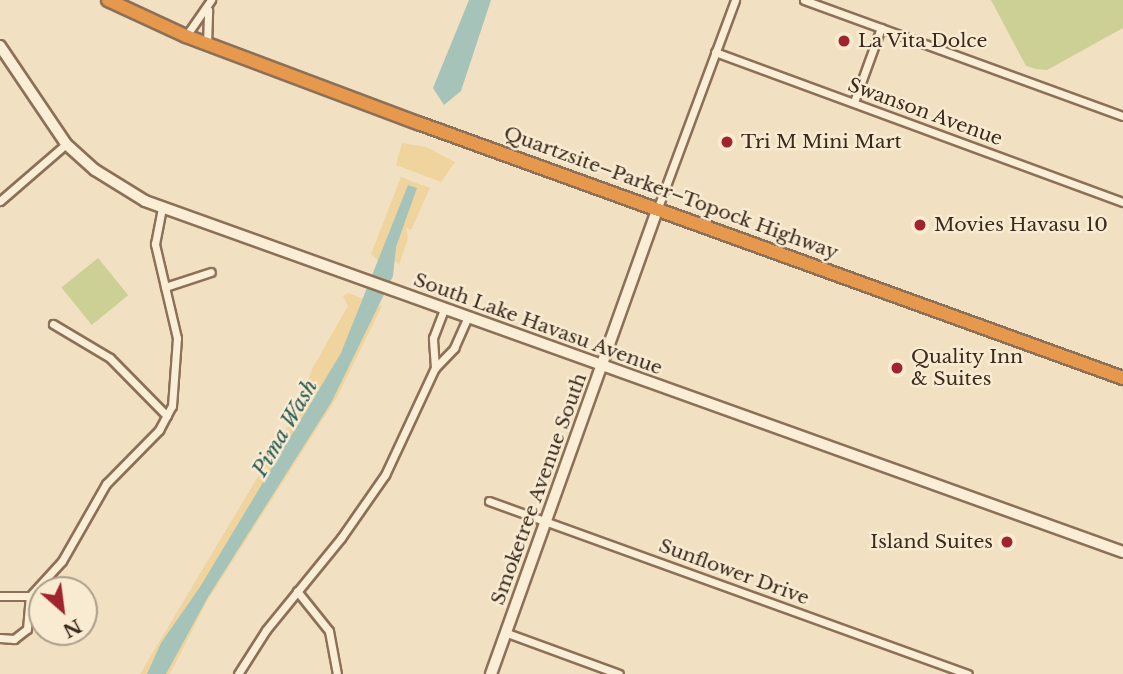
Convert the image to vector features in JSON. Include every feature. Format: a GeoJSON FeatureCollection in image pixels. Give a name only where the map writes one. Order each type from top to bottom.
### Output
{"type":"FeatureCollection","features":[{"type":"Feature","properties":{"kind":"highway"},"geometry":{"type":"LineString","coordinates":[[108,0],[186,36]]}},
{"type":"Feature","properties":{"kind":"highway","name":"Quartzsite–Parker–Topock Highway"},"geometry":{"type":"LineString","coordinates":[[186,36],[1123,378]]}},
{"type":"Feature","properties":{"kind":"main road","name":"South Lake Havasu Avenue"},"geometry":{"type":"LineString","coordinates":[[0,46],[66,144],[111,182],[162,207],[1123,552]]}},
{"type":"Feature","properties":{"kind":"main road","name":"Smoketree Avenue South"},"geometry":{"type":"LineString","coordinates":[[492,674],[657,210]]}},
{"type":"Feature","properties":{"kind":"street"},"geometry":{"type":"LineString","coordinates":[[207,44],[211,0]]}},
{"type":"Feature","properties":{"kind":"street","name":"Smoketree Avenue South"},"geometry":{"type":"LineString","coordinates":[[657,210],[735,0]]}},
{"type":"Feature","properties":{"kind":"street"},"geometry":{"type":"LineString","coordinates":[[804,0],[1123,116]]}},
{"type":"Feature","properties":{"kind":"street"},"geometry":{"type":"LineString","coordinates":[[186,36],[208,10]]}},
{"type":"Feature","properties":{"kind":"street"},"geometry":{"type":"LineString","coordinates":[[854,102],[881,28]]}},
{"type":"Feature","properties":{"kind":"street","name":"Swanson Avenue"},"geometry":{"type":"LineString","coordinates":[[715,52],[1123,202]]}},
{"type":"Feature","properties":{"kind":"street"},"geometry":{"type":"LineString","coordinates":[[0,201],[66,144]]}},
{"type":"Feature","properties":{"kind":"street"},"geometry":{"type":"LineString","coordinates":[[48,576],[62,561],[114,474],[167,416],[175,393],[178,354],[155,244],[162,207]]}},
{"type":"Feature","properties":{"kind":"street"},"geometry":{"type":"LineString","coordinates":[[165,287],[211,272]]}},
{"type":"Feature","properties":{"kind":"street"},"geometry":{"type":"LineString","coordinates":[[435,369],[432,341],[444,309]]}},
{"type":"Feature","properties":{"kind":"street"},"geometry":{"type":"LineString","coordinates":[[238,674],[385,475],[435,369],[454,348],[468,317]]}},
{"type":"Feature","properties":{"kind":"street"},"geometry":{"type":"LineString","coordinates":[[53,324],[117,363],[167,416]]}},
{"type":"Feature","properties":{"kind":"street","name":"Sunflower Drive"},"geometry":{"type":"LineString","coordinates":[[489,501],[968,674]]}},
{"type":"Feature","properties":{"kind":"street"},"geometry":{"type":"LineString","coordinates":[[297,591],[329,631],[337,674]]}},
{"type":"Feature","properties":{"kind":"street"},"geometry":{"type":"LineString","coordinates":[[0,596],[28,596]]}},
{"type":"Feature","properties":{"kind":"street"},"geometry":{"type":"LineString","coordinates":[[0,638],[14,639],[27,629],[28,618]]}},
{"type":"Feature","properties":{"kind":"street"},"geometry":{"type":"LineString","coordinates":[[506,632],[619,674]]}},
{"type":"Feature","properties":{"kind":"green space"},"geometry":{"type":"Polygon","coordinates":[[[991,0],[1123,0],[1123,28],[1047,70],[1036,69],[1026,66],[991,0]]]}},
{"type":"Feature","properties":{"kind":"green space"},"geometry":{"type":"Polygon","coordinates":[[[98,258],[128,295],[92,325],[61,288],[98,258]]]}},
{"type":"Feature","properties":{"kind":"sand"},"geometry":{"type":"Polygon","coordinates":[[[402,143],[426,147],[455,162],[441,182],[396,165],[402,143]]]}},
{"type":"Feature","properties":{"kind":"sand"},"geometry":{"type":"Polygon","coordinates":[[[401,177],[430,188],[411,230],[406,228],[408,238],[399,265],[396,261],[390,272],[371,254],[401,177]]]}},
{"type":"Feature","properties":{"kind":"sand"},"geometry":{"type":"Polygon","coordinates":[[[348,293],[382,306],[337,397],[206,603],[170,674],[140,674],[296,413],[312,369],[348,306],[343,296],[348,293]]]}},
{"type":"Feature","properties":{"kind":"water"},"geometry":{"type":"Polygon","coordinates":[[[469,0],[491,0],[461,91],[444,105],[433,88],[469,0]]]}},
{"type":"Feature","properties":{"kind":"water"},"geometry":{"type":"Polygon","coordinates":[[[408,185],[417,188],[396,247],[393,276],[331,403],[208,597],[166,674],[147,674],[161,643],[200,587],[341,353],[408,185]]]}},
{"type":"Feature","properties":{"kind":"place","name":"La Vita Dolce"},"geometry":{"type":"Point","coordinates":[844,41]}},
{"type":"Feature","properties":{"kind":"place","name":"Tri M Mini Mart"},"geometry":{"type":"Point","coordinates":[727,142]}},
{"type":"Feature","properties":{"kind":"place","name":"Movies Havasu 10"},"geometry":{"type":"Point","coordinates":[920,225]}},
{"type":"Feature","properties":{"kind":"place","name":"Quality Inn & Suites"},"geometry":{"type":"Point","coordinates":[897,368]}},
{"type":"Feature","properties":{"kind":"place","name":"Island Suites"},"geometry":{"type":"Point","coordinates":[1007,542]}},
{"type":"Feature","properties":{"kind":"water label","name":"Pima Wash"},"geometry":{"type":"Point","coordinates":[285,428]}}]}
